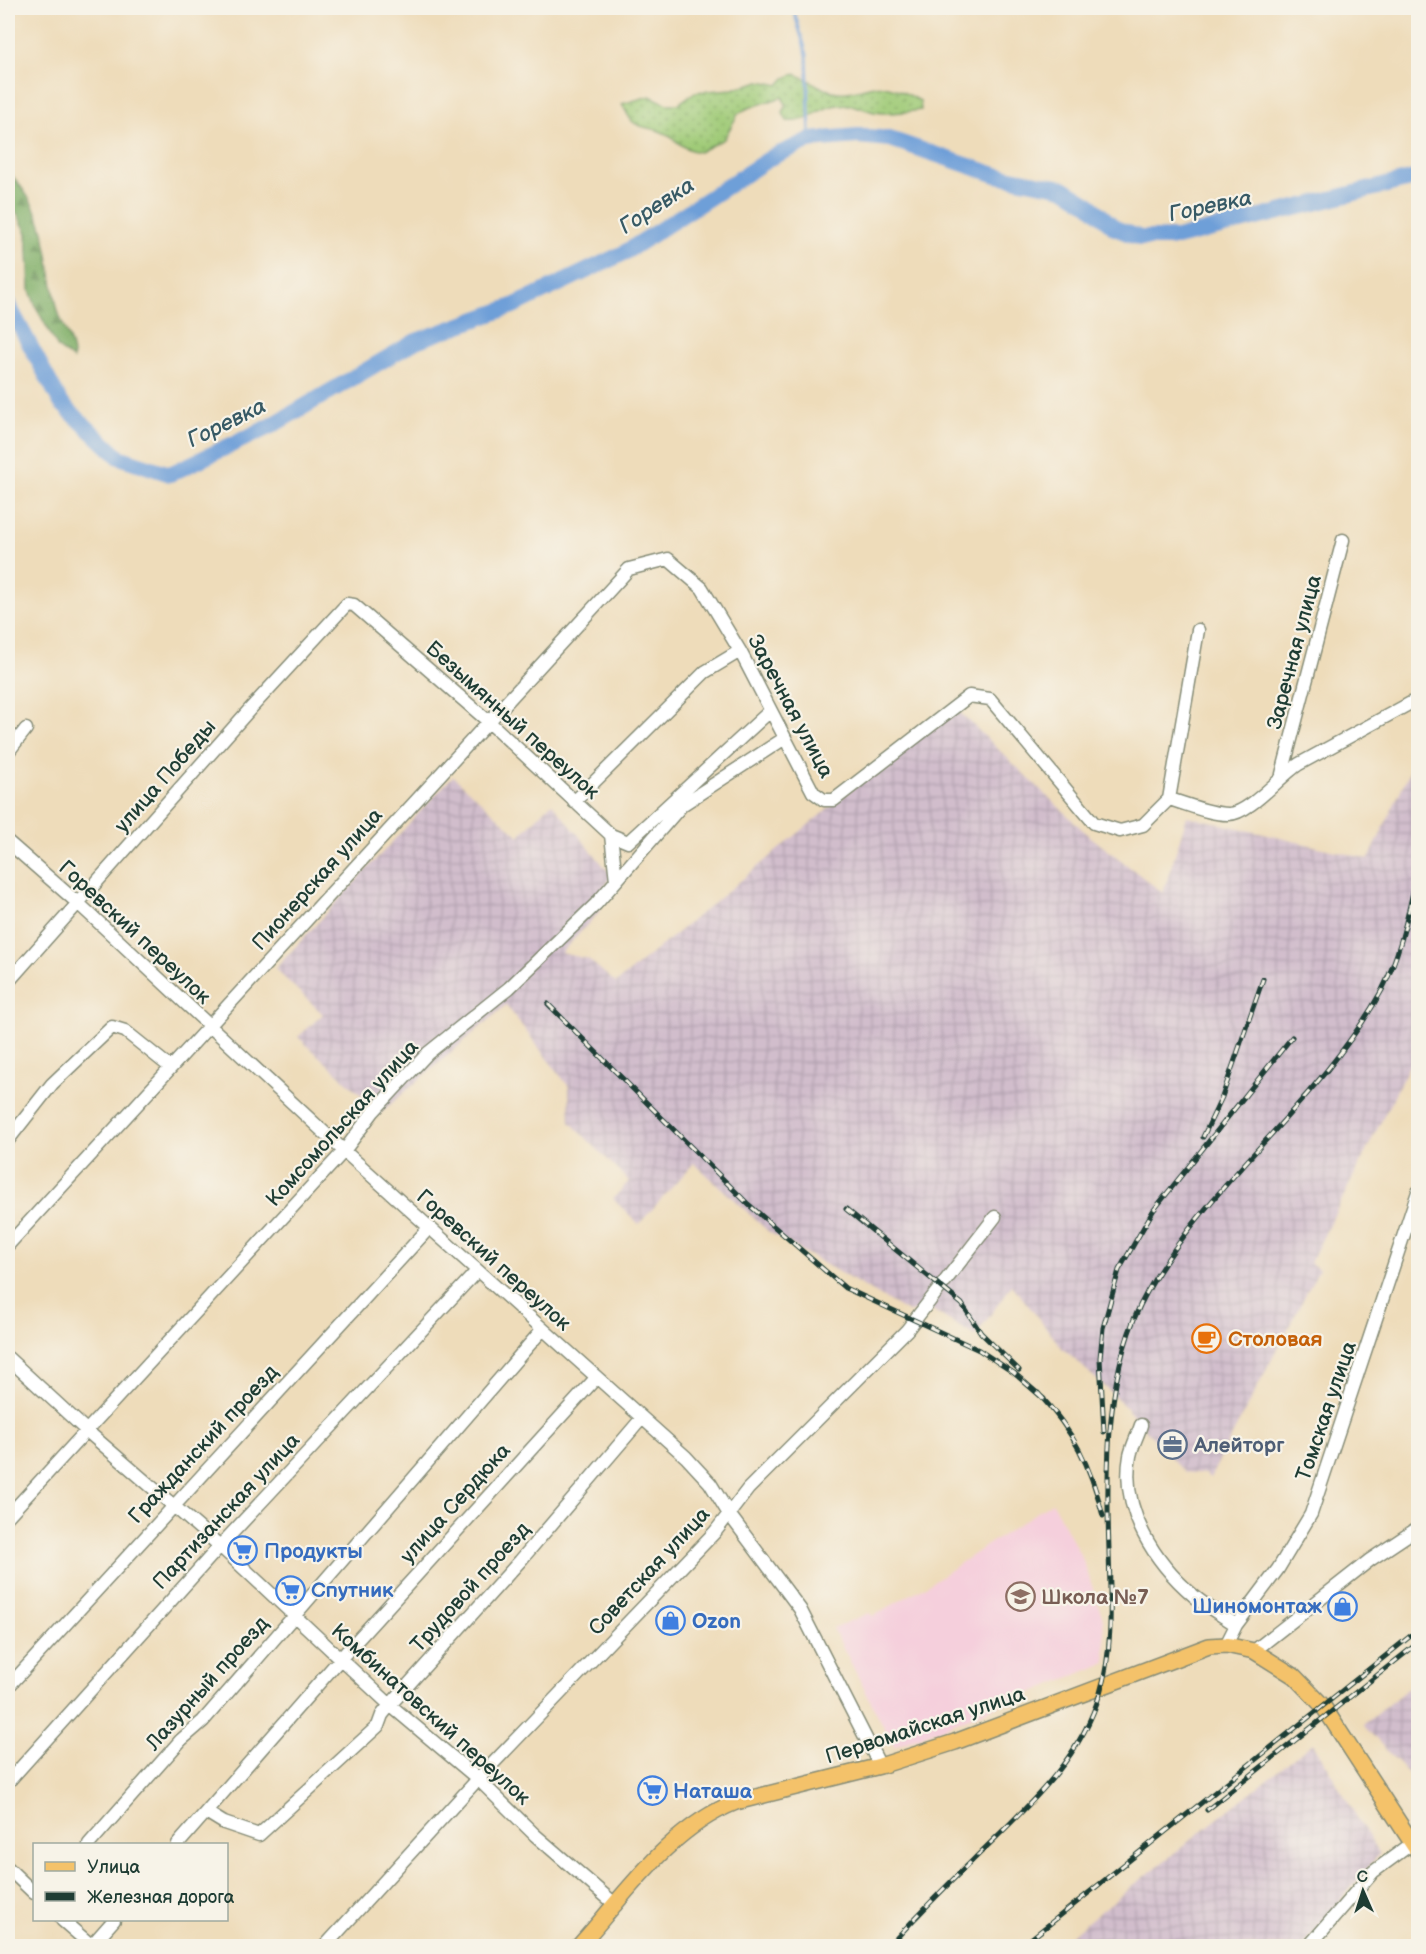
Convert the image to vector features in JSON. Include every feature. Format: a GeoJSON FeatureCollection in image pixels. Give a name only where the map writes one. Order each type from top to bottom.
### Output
{"type":"FeatureCollection","features":[{"type":"Feature","properties":{"kind":"main road","name":"Первомайская улица"},"geometry":{"type":"LineString","coordinates":[[579,1947],[674,1838],[718,1809],[736,1802],[880,1767],[1001,1725],[1189,1651],[1226,1646],[1254,1651]]}},
{"type":"Feature","properties":{"kind":"main road"},"geometry":{"type":"LineString","coordinates":[[1254,1651],[1294,1676],[1323,1707],[1417,1845]]}},
{"type":"Feature","properties":{"kind":"street","name":"Заречная улица"},"geometry":{"type":"LineString","coordinates":[[1282,774],[1343,540]]}},
{"type":"Feature","properties":{"kind":"street","name":"Заречная улица"},"geometry":{"type":"LineString","coordinates":[[668,559],[702,588],[740,651],[769,712],[786,738],[813,792],[824,800],[834,800],[969,696],[990,699],[1094,823],[1120,831],[1143,825],[1169,799]]}},
{"type":"Feature","properties":{"kind":"street","name":"Пионерская улица"},"geometry":{"type":"LineString","coordinates":[[8,1245],[629,569],[668,559]]}},
{"type":"Feature","properties":{"kind":"street","name":"улица Победы"},"geometry":{"type":"LineString","coordinates":[[8,982],[341,608],[347,604],[354,605]]}},
{"type":"Feature","properties":{"kind":"street","name":"Безымянный переулок"},"geometry":{"type":"LineString","coordinates":[[354,605],[489,722],[611,835]]}},
{"type":"Feature","properties":{"kind":"street"},"geometry":{"type":"LineString","coordinates":[[1198,630],[1169,799],[1227,815],[1240,812],[1282,774],[1362,727],[1419,699]]}},
{"type":"Feature","properties":{"kind":"street"},"geometry":{"type":"LineString","coordinates":[[574,802],[705,672],[740,651]]}},
{"type":"Feature","properties":{"kind":"street"},"geometry":{"type":"LineString","coordinates":[[616,879],[611,835],[628,842],[769,712]]}},
{"type":"Feature","properties":{"kind":"street"},"geometry":{"type":"LineString","coordinates":[[8,752],[26,729]]}},
{"type":"Feature","properties":{"kind":"street","name":"Комсомольская улица"},"geometry":{"type":"LineString","coordinates":[[8,1516],[344,1151],[373,1112],[428,1053],[509,988],[596,904],[682,805],[786,738]]}},
{"type":"Feature","properties":{"kind":"street","name":"Горевский переулок"},"geometry":{"type":"LineString","coordinates":[[8,842],[79,904],[209,1028],[306,1113],[344,1151],[642,1418],[710,1483],[729,1514],[800,1610],[880,1767]]}},
{"type":"Feature","properties":{"kind":"street"},"geometry":{"type":"LineString","coordinates":[[8,1140],[52,1084],[112,1027],[125,1031],[170,1066]]}},
{"type":"Feature","properties":{"kind":"street","name":"Томская улица"},"geometry":{"type":"LineString","coordinates":[[1236,1625],[1278,1569],[1311,1514],[1419,1192]]}},
{"type":"Feature","properties":{"kind":"street","name":"Советская улица"},"geometry":{"type":"LineString","coordinates":[[325,1947],[478,1779],[715,1532],[748,1489],[907,1330],[995,1217]]}},
{"type":"Feature","properties":{"kind":"street","name":"Гражданский проезд"},"geometry":{"type":"LineString","coordinates":[[8,1687],[429,1228]]}},
{"type":"Feature","properties":{"kind":"street","name":"Партизанская улица"},"geometry":{"type":"LineString","coordinates":[[8,1782],[220,1546],[477,1271]]}},
{"type":"Feature","properties":{"kind":"street","name":"Лазурный проезд"},"geometry":{"type":"LineString","coordinates":[[91,1843],[181,1740],[203,1721],[542,1330]]}},
{"type":"Feature","properties":{"kind":"street","name":"Комбинатовский переулок"},"geometry":{"type":"LineString","coordinates":[[8,1358],[87,1431],[220,1546],[390,1705],[478,1779],[535,1836],[616,1905]]}},
{"type":"Feature","properties":{"kind":"street","name":"улица Сердюка"},"geometry":{"type":"LineString","coordinates":[[180,1843],[341,1658],[596,1378]]}},
{"type":"Feature","properties":{"kind":"street","name":"Трудовой проезд"},"geometry":{"type":"LineString","coordinates":[[206,1812],[224,1823],[259,1835],[378,1726],[382,1715],[390,1705],[520,1561],[642,1418]]}},
{"type":"Feature","properties":{"kind":"street"},"geometry":{"type":"LineString","coordinates":[[1142,1425],[1130,1456],[1130,1497],[1139,1527],[1170,1571],[1195,1597],[1236,1625],[1226,1646]]}},
{"type":"Feature","properties":{"kind":"street"},"geometry":{"type":"LineString","coordinates":[[1254,1651],[1370,1560],[1419,1528]]}},
{"type":"Feature","properties":{"kind":"street"},"geometry":{"type":"LineString","coordinates":[[1310,1947],[1373,1872],[1417,1845]]}},
{"type":"Feature","properties":{"kind":"street"},"geometry":{"type":"LineString","coordinates":[[8,1868],[33,1892]]}},
{"type":"Feature","properties":{"kind":"street"},"geometry":{"type":"LineString","coordinates":[[63,1921],[92,1946],[113,1921]]}},
{"type":"Feature","properties":{"kind":"shaded area"},"geometry":{"type":"Polygon","coordinates":[[[953,706],[1087,834],[1163,893],[1187,816],[1369,859],[1418,753],[1418,1048],[1310,1263],[1319,1269],[1210,1478],[1205,1474],[1184,1472],[1116,1397],[1062,1348],[1012,1285],[975,1336],[932,1310],[908,1312],[769,1232],[694,1163],[639,1224],[613,1199],[629,1181],[570,1122],[569,1087],[506,1005],[377,1116],[372,1105],[298,1037],[323,1014],[275,969],[453,776],[519,836],[552,803],[612,876],[594,901],[602,909],[561,953],[588,959],[616,983],[953,706]]]}},
{"type":"Feature","properties":{"kind":"shaded area"},"geometry":{"type":"Polygon","coordinates":[[[1052,1502],[1084,1562],[1103,1619],[1106,1663],[894,1747],[833,1628],[869,1613],[873,1616],[929,1584],[1052,1502]]]}},
{"type":"Feature","properties":{"kind":"shaded area"},"geometry":{"type":"Polygon","coordinates":[[[1418,1680],[1418,1784],[1363,1725],[1418,1680]]]}},
{"type":"Feature","properties":{"kind":"shaded area"},"geometry":{"type":"Polygon","coordinates":[[[1313,1743],[1379,1854],[1303,1946],[1057,1946],[1313,1743]]]}},
{"type":"Feature","properties":{"kind":"green space"},"geometry":{"type":"Polygon","coordinates":[[[794,74],[838,92],[876,86],[892,88],[920,101],[921,110],[879,113],[843,105],[831,106],[802,120],[787,121],[783,113],[786,105],[782,97],[738,114],[724,139],[699,152],[687,149],[662,132],[635,124],[622,104],[650,96],[667,104],[678,104],[695,92],[733,89],[760,81],[779,85],[785,78],[794,74]]]}},
{"type":"Feature","properties":{"kind":"green space"},"geometry":{"type":"Polygon","coordinates":[[[8,171],[33,205],[40,222],[58,311],[72,347],[73,359],[58,348],[36,307],[30,290],[27,233],[18,215],[8,204],[8,171]]]}},
{"type":"Feature","properties":{"kind":"waterway"},"geometry":{"type":"LineString","coordinates":[[793,8],[807,55],[810,140]]}},
{"type":"Feature","properties":{"kind":"waterway","name":"Горевка"},"geometry":{"type":"LineString","coordinates":[[8,304],[61,403],[119,457],[170,474],[271,426],[416,341],[513,306],[624,253],[772,157],[810,140],[858,136],[890,139],[996,175],[1063,188],[1090,205],[1115,228],[1140,238],[1177,238],[1418,177]]}},
{"type":"Feature","properties":{"kind":"railway"},"geometry":{"type":"LineString","coordinates":[[889,1946],[1047,1785],[1064,1764],[1091,1718],[1100,1693],[1109,1640],[1108,1485],[1111,1418],[1123,1352],[1133,1321],[1147,1292],[1172,1252],[1201,1214],[1297,1106],[1357,1030],[1389,976],[1404,931],[1418,870]]}},
{"type":"Feature","properties":{"kind":"railway"},"geometry":{"type":"LineString","coordinates":[[1203,1137],[1222,1097],[1263,979]]}},
{"type":"Feature","properties":{"kind":"railway"},"geometry":{"type":"LineString","coordinates":[[548,1004],[748,1204],[845,1288],[979,1350],[1014,1373],[1044,1399]]}},
{"type":"Feature","properties":{"kind":"railway"},"geometry":{"type":"LineString","coordinates":[[1104,1432],[1100,1358],[1103,1328],[1119,1270],[1153,1211],[1292,1037]]}},
{"type":"Feature","properties":{"kind":"railway"},"geometry":{"type":"LineString","coordinates":[[846,1209],[962,1304],[981,1333],[1019,1370]]}},
{"type":"Feature","properties":{"kind":"railway"},"geometry":{"type":"LineString","coordinates":[[1038,1393],[1062,1421],[1079,1450],[1092,1480],[1103,1516]]}},
{"type":"Feature","properties":{"kind":"railway"},"geometry":{"type":"LineString","coordinates":[[1022,1946],[1418,1630]]}},
{"type":"Feature","properties":{"kind":"railway"},"geometry":{"type":"LineString","coordinates":[[1207,1810],[1418,1643]]}},
{"type":"Feature","properties":{"kind":"place","name":"Столовая"},"geometry":{"type":"Point","coordinates":[1207,1339]}},
{"type":"Feature","properties":{"kind":"place","name":"Алейторг"},"geometry":{"type":"Point","coordinates":[1173,1445]}},
{"type":"Feature","properties":{"kind":"place","name":"Продукты"},"geometry":{"type":"Point","coordinates":[243,1551]}},
{"type":"Feature","properties":{"kind":"place","name":"Спутник"},"geometry":{"type":"Point","coordinates":[290,1590]}},
{"type":"Feature","properties":{"kind":"place","name":"Школа №7"},"geometry":{"type":"Point","coordinates":[1020,1597]}},
{"type":"Feature","properties":{"kind":"place","name":"Шиномонтаж"},"geometry":{"type":"Point","coordinates":[1343,1606]}},
{"type":"Feature","properties":{"kind":"place","name":"Ozon"},"geometry":{"type":"Point","coordinates":[671,1621]}},
{"type":"Feature","properties":{"kind":"place","name":"Наташа"},"geometry":{"type":"Point","coordinates":[652,1791]}}]}
